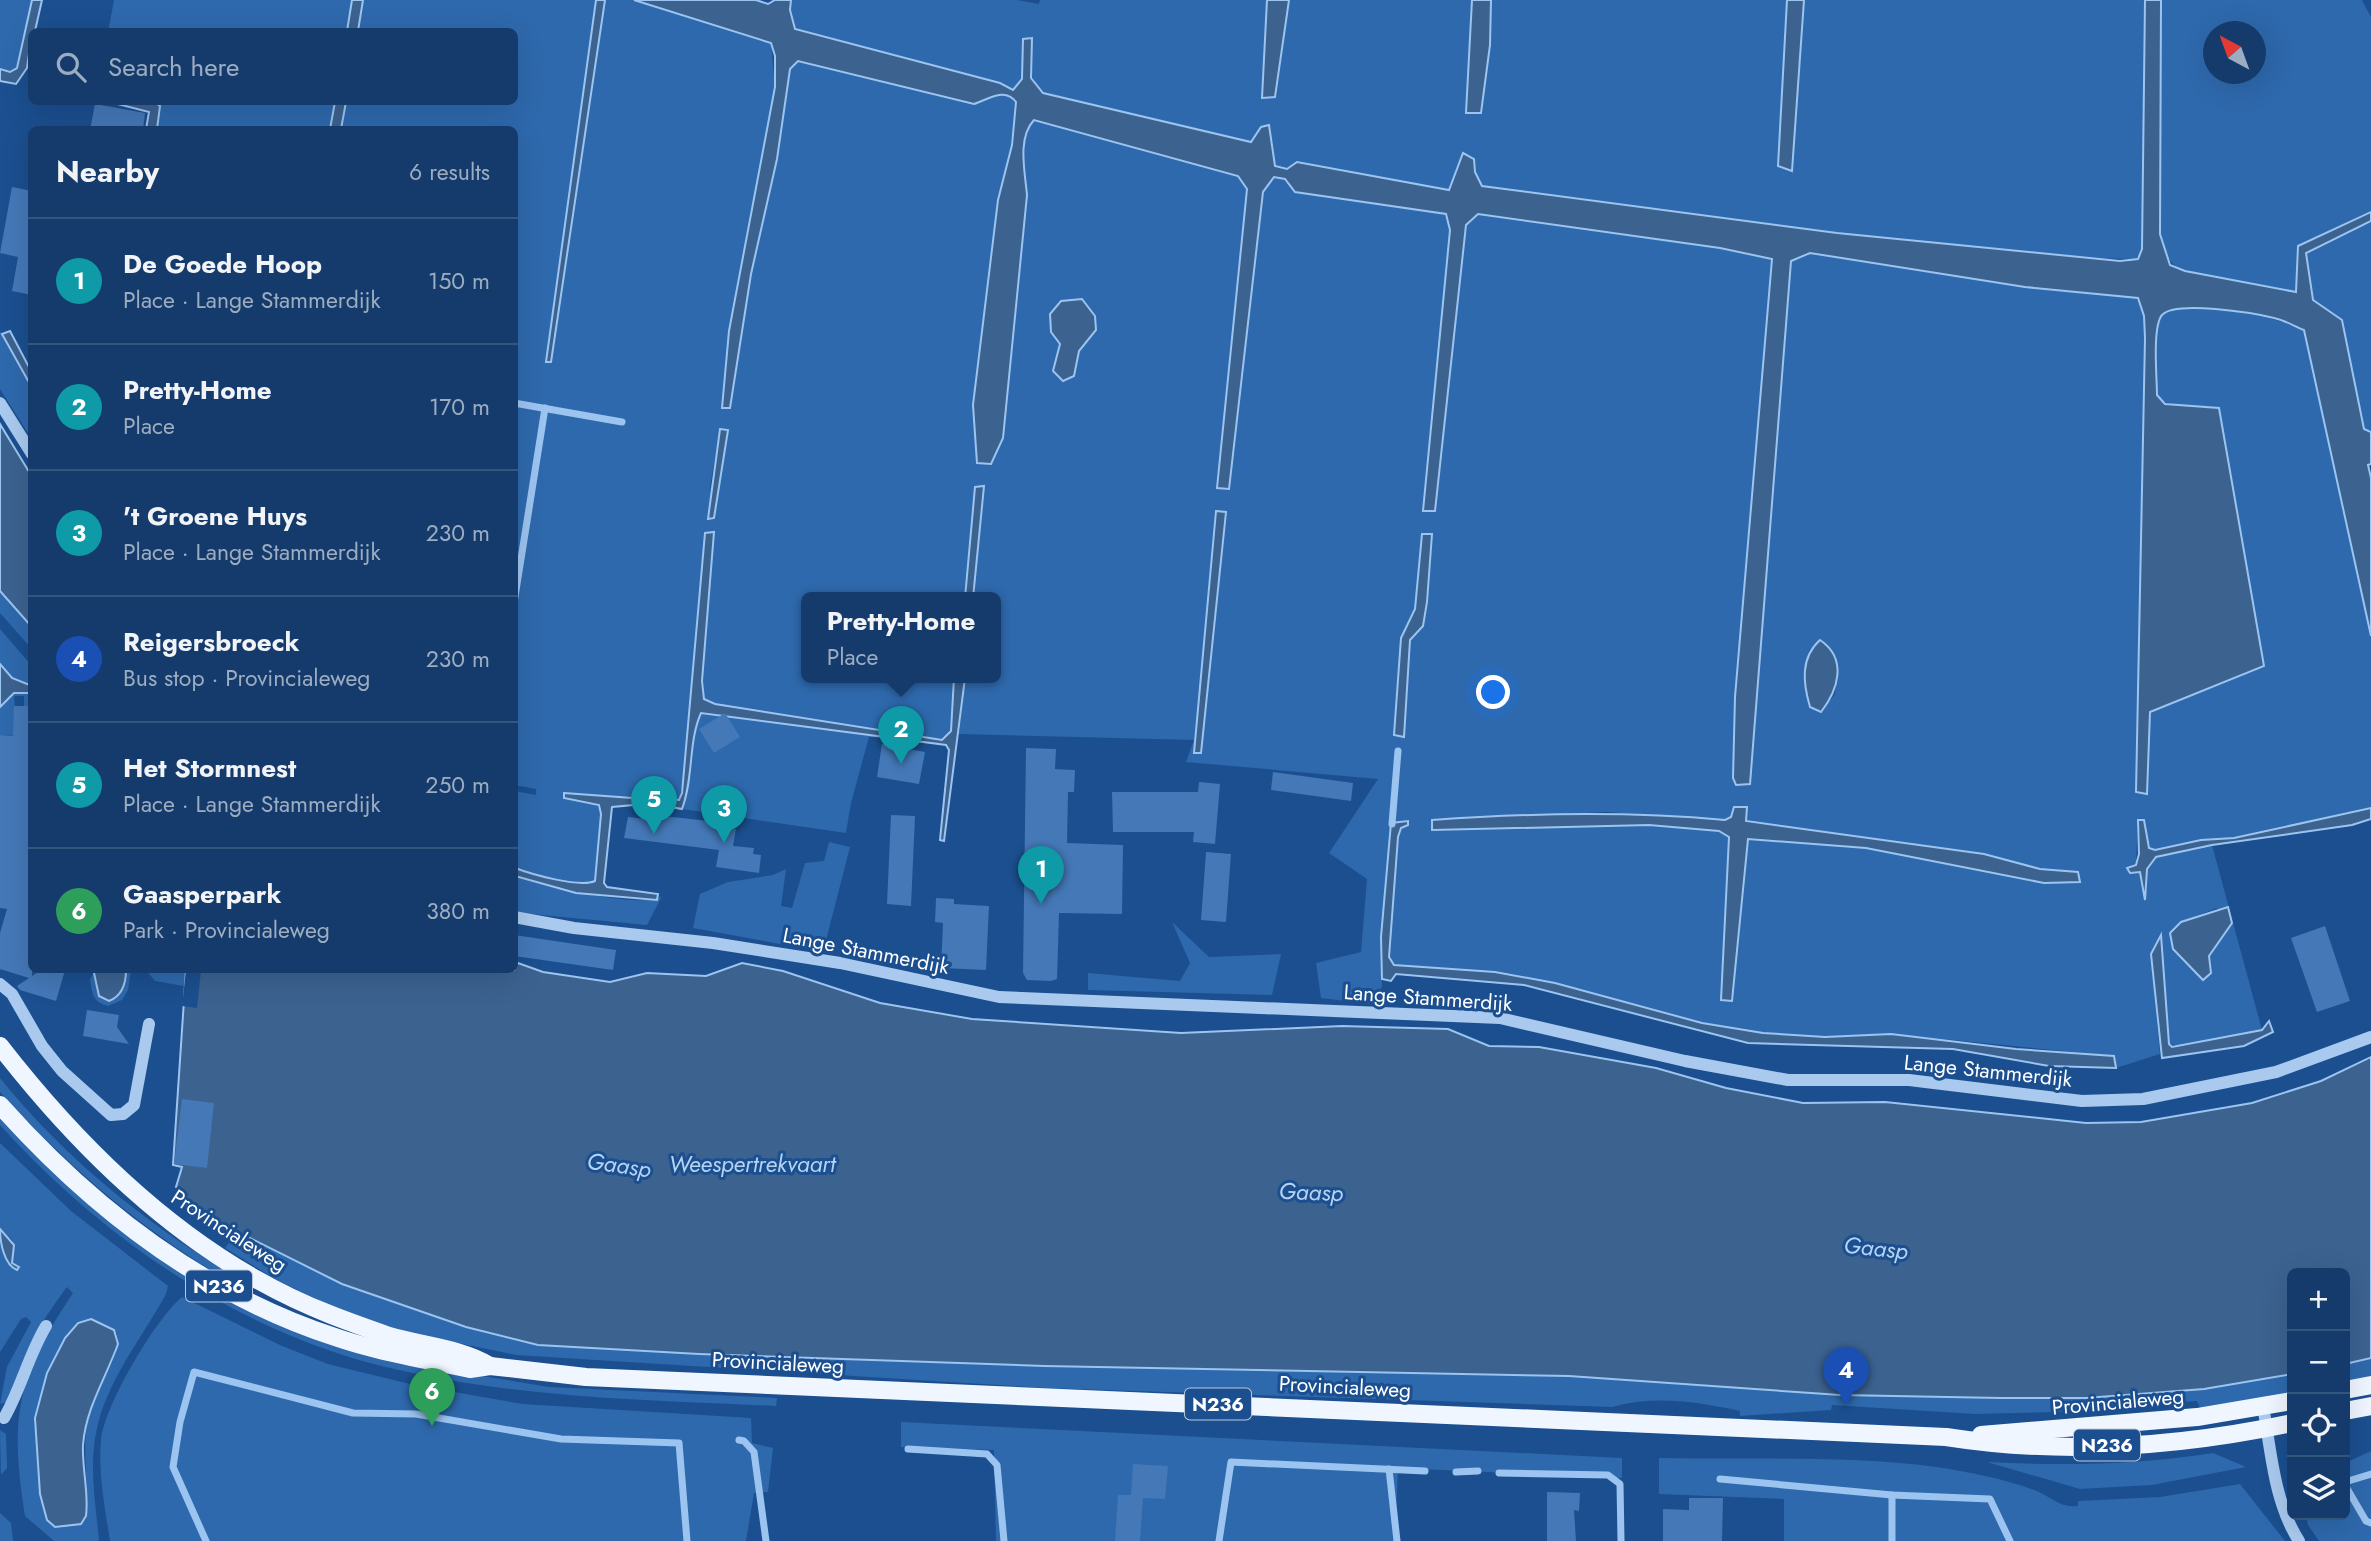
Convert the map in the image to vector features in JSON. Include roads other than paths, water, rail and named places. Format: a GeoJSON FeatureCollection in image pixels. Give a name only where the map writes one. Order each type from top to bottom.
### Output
{"type":"FeatureCollection","features":[{"type":"Feature","properties":{"kind":"main road","name":"Provincialeweg"},"geometry":{"type":"LineString","coordinates":[[0,1046],[59,1114],[159,1215],[205,1247],[265,1283],[327,1313],[390,1336],[475,1357],[490,1366]]}},
{"type":"Feature","properties":{"kind":"main road","name":"Provincialeweg"},"geometry":{"type":"LineString","coordinates":[[0,1105],[64,1171],[109,1211],[174,1259],[238,1297],[296,1324],[354,1343],[470,1369],[490,1366],[586,1377],[1946,1437],[2004,1446],[2093,1446],[2201,1439],[2287,1424]]}},
{"type":"Feature","properties":{"kind":"main road"},"geometry":{"type":"LineString","coordinates":[[2350,1389],[2371,1385]]}},
{"type":"Feature","properties":{"kind":"main road","name":"Provincialeweg"},"geometry":{"type":"LineString","coordinates":[[1946,1437],[2197,1418],[2287,1402]]}},
{"type":"Feature","properties":{"kind":"main road"},"geometry":{"type":"LineString","coordinates":[[2350,1411],[2371,1406]]}},
{"type":"Feature","properties":{"kind":"street"},"geometry":{"type":"LineString","coordinates":[[0,403],[28,448]]}},
{"type":"Feature","properties":{"kind":"street","name":"Lange Stammerdijk"},"geometry":{"type":"LineString","coordinates":[[518,919],[840,963],[999,996],[1500,1018],[1685,1061],[1788,1080],[1909,1080],[2082,1101],[2143,1100],[2276,1072],[2371,1038]]}},
{"type":"Feature","properties":{"kind":"street"},"geometry":{"type":"LineString","coordinates":[[0,984],[12,994],[42,1046],[62,1071],[111,1115],[124,1114],[134,1105],[149,1024]]}},
{"type":"Feature","properties":{"kind":"street"},"geometry":{"type":"LineString","coordinates":[[4,1418],[15,1400],[27,1359],[46,1326]]}},
{"type":"Feature","properties":{"kind":"street"},"geometry":{"type":"LineString","coordinates":[[2263,1406],[2278,1488],[2288,1520],[2299,1541]]}},
{"type":"Feature","properties":{"kind":"water"},"geometry":{"type":"Polygon","coordinates":[[[32,0],[42,0],[36,28],[28,28],[27,68],[16,84],[0,81],[0,69],[10,72],[17,68],[32,0]]]}},
{"type":"Feature","properties":{"kind":"water"},"geometry":{"type":"Polygon","coordinates":[[[352,0],[363,0],[358,28],[347,28],[352,0]]]}},
{"type":"Feature","properties":{"kind":"water"},"geometry":{"type":"Polygon","coordinates":[[[596,0],[605,0],[551,362],[546,362],[596,0]]]}},
{"type":"Feature","properties":{"kind":"water"},"geometry":{"type":"Polygon","coordinates":[[[634,0],[756,0],[768,4],[775,0],[791,0],[790,10],[795,29],[1000,83],[1013,90],[1022,79],[1023,39],[1032,38],[1031,78],[1043,93],[1251,142],[1261,127],[1269,125],[1275,166],[1287,169],[1297,162],[1449,190],[1463,153],[1474,159],[1475,172],[1482,186],[1837,233],[2120,261],[2138,259],[2142,249],[2145,0],[2161,0],[2160,234],[2170,265],[2185,271],[2296,292],[2298,246],[2371,212],[2371,221],[2306,253],[2313,300],[2342,320],[2364,429],[2371,432],[2371,464],[2368,465],[2371,478],[2371,636],[2304,330],[2274,318],[2215,309],[2182,308],[2162,315],[2156,341],[2157,395],[2165,404],[2219,408],[2264,666],[2150,712],[2147,794],[2136,792],[2145,338],[2144,316],[2138,298],[2025,287],[1810,253],[1791,261],[1750,784],[1736,785],[1733,778],[1735,697],[1772,259],[1720,248],[1478,214],[1466,225],[1435,511],[1423,511],[1450,230],[1446,214],[1295,192],[1285,179],[1274,177],[1263,192],[1229,489],[1217,488],[1247,189],[1238,176],[1034,120],[1025,136],[1024,146],[1027,195],[1003,438],[991,464],[977,463],[973,405],[998,200],[1012,145],[1016,102],[1007,95],[1002,95],[974,104],[798,61],[790,69],[777,159],[751,274],[730,408],[722,408],[729,331],[775,87],[775,56],[771,43],[634,0]]]}},
{"type":"Feature","properties":{"kind":"water"},"geometry":{"type":"Polygon","coordinates":[[[1267,0],[1289,0],[1275,97],[1262,98],[1267,0]]]}},
{"type":"Feature","properties":{"kind":"water"},"geometry":{"type":"Polygon","coordinates":[[[1472,0],[1491,0],[1490,45],[1481,113],[1466,113],[1472,0]]]}},
{"type":"Feature","properties":{"kind":"water"},"geometry":{"type":"Polygon","coordinates":[[[1787,0],[1804,0],[1792,171],[1778,166],[1787,0]]]}},
{"type":"Feature","properties":{"kind":"water"},"geometry":{"type":"Polygon","coordinates":[[[122,105],[158,105],[157,126],[147,126],[149,112],[122,105]]]}},
{"type":"Feature","properties":{"kind":"water"},"geometry":{"type":"Polygon","coordinates":[[[334,105],[345,105],[342,126],[331,126],[334,105]]]}},
{"type":"Feature","properties":{"kind":"water"},"geometry":{"type":"Polygon","coordinates":[[[1082,299],[1095,316],[1096,330],[1079,351],[1074,376],[1063,381],[1053,371],[1060,344],[1051,332],[1050,314],[1061,301],[1082,299]]]}},
{"type":"Feature","properties":{"kind":"water"},"geometry":{"type":"Polygon","coordinates":[[[10,331],[28,365],[28,381],[2,334],[10,331]]]}},
{"type":"Feature","properties":{"kind":"water"},"geometry":{"type":"Polygon","coordinates":[[[0,424],[28,470],[28,623],[0,591],[0,424]]]}},
{"type":"Feature","properties":{"kind":"water"},"geometry":{"type":"Polygon","coordinates":[[[720,429],[728,430],[714,518],[708,519],[720,429]]]}},
{"type":"Feature","properties":{"kind":"water"},"geometry":{"type":"Polygon","coordinates":[[[984,486],[974,592],[966,592],[975,487],[984,486]]]}},
{"type":"Feature","properties":{"kind":"water"},"geometry":{"type":"Polygon","coordinates":[[[1216,511],[1226,512],[1201,753],[1194,753],[1216,511]]]}},
{"type":"Feature","properties":{"kind":"water"},"geometry":{"type":"Polygon","coordinates":[[[714,532],[702,681],[704,699],[715,704],[942,740],[951,731],[954,683],[964,683],[944,841],[940,840],[949,750],[946,745],[701,713],[694,736],[682,809],[655,804],[656,798],[679,800],[682,793],[705,533],[714,532]]]}},
{"type":"Feature","properties":{"kind":"water"},"geometry":{"type":"Polygon","coordinates":[[[1422,534],[1432,534],[1427,602],[1423,626],[1410,640],[1404,737],[1394,735],[1401,638],[1415,609],[1422,534]]]}},
{"type":"Feature","properties":{"kind":"water"},"geometry":{"type":"Polygon","coordinates":[[[1820,640],[1829,648],[1837,665],[1836,685],[1821,712],[1810,707],[1805,680],[1809,655],[1820,640]]]}},
{"type":"Feature","properties":{"kind":"water"},"geometry":{"type":"Polygon","coordinates":[[[0,664],[12,678],[28,684],[28,693],[14,693],[0,707],[0,664]]]}},
{"type":"Feature","properties":{"kind":"water"},"geometry":{"type":"Polygon","coordinates":[[[564,793],[646,799],[645,804],[612,807],[604,883],[607,887],[658,894],[657,900],[576,893],[518,877],[518,869],[567,882],[595,881],[601,814],[599,805],[564,798],[564,793]]]}},
{"type":"Feature","properties":{"kind":"water"},"geometry":{"type":"Polygon","coordinates":[[[1734,807],[1747,807],[1746,821],[1984,854],[2040,869],[2078,872],[2080,882],[2044,883],[1866,848],[1748,839],[1732,1001],[1721,1000],[1729,837],[1719,831],[1649,825],[1432,830],[1432,820],[1505,816],[1615,814],[1725,820],[1731,817],[1734,807]]]}},
{"type":"Feature","properties":{"kind":"water"},"geometry":{"type":"Polygon","coordinates":[[[2371,808],[2371,819],[2352,825],[2212,845],[2156,857],[2147,869],[2145,900],[2140,872],[2130,873],[2127,868],[2136,865],[2139,854],[2138,820],[2144,820],[2149,848],[2155,850],[2201,840],[2234,838],[2371,808]]]}},
{"type":"Feature","properties":{"kind":"water"},"geometry":{"type":"Polygon","coordinates":[[[1408,821],[1408,825],[1401,828],[1398,837],[1389,957],[1394,965],[1495,972],[1555,983],[1702,1023],[1763,1033],[1825,1037],[1891,1034],[2016,1049],[2114,1056],[2116,1068],[2049,1066],[1953,1049],[1748,1043],[1524,985],[1396,974],[1391,981],[1382,979],[1381,937],[1391,823],[1408,821]]]}},
{"type":"Feature","properties":{"kind":"water"},"geometry":{"type":"Polygon","coordinates":[[[2228,907],[2232,923],[2209,956],[2211,973],[2203,980],[2173,949],[2170,933],[2181,922],[2228,907]]]}},
{"type":"Feature","properties":{"kind":"water"},"geometry":{"type":"Polygon","coordinates":[[[2161,935],[2169,1044],[2172,1047],[2262,1030],[2269,1021],[2273,1032],[2244,1046],[2162,1058],[2151,954],[2161,935]]]}},
{"type":"Feature","properties":{"kind":"water","name":"Weespertrekvaart"},"geometry":{"type":"Polygon","coordinates":[[[518,963],[543,972],[610,982],[647,973],[706,976],[742,963],[783,971],[880,1003],[972,1019],[1181,1033],[1342,1026],[1448,1029],[1489,1046],[1539,1047],[1656,1068],[1726,1088],[1803,1103],[1885,1102],[2086,1123],[2141,1122],[2252,1103],[2321,1081],[2371,1057],[2371,1358],[2350,1363],[2350,1268],[2287,1268],[2287,1375],[2204,1389],[2086,1398],[1840,1395],[1569,1376],[1044,1366],[699,1354],[538,1345],[466,1327],[342,1284],[246,1236],[232,1239],[193,1212],[189,1200],[176,1187],[182,1167],[173,1165],[186,973],[518,973],[518,963]]]}},
{"type":"Feature","properties":{"kind":"water"},"geometry":{"type":"Polygon","coordinates":[[[94,973],[126,973],[117,996],[109,1001],[99,996],[94,973]]]}},
{"type":"Feature","properties":{"kind":"water"},"geometry":{"type":"Polygon","coordinates":[[[0,1229],[14,1245],[12,1263],[19,1267],[17,1270],[6,1258],[0,1229]]]}},
{"type":"Feature","properties":{"kind":"water"},"geometry":{"type":"Polygon","coordinates":[[[91,1319],[114,1330],[118,1344],[92,1405],[85,1431],[83,1454],[86,1516],[81,1524],[55,1527],[47,1520],[40,1494],[35,1418],[47,1373],[65,1338],[78,1323],[91,1319]]]}},
{"type":"Feature","properties":{"kind":"waterway"},"geometry":{"type":"LineString","coordinates":[[518,404],[622,422]]}},
{"type":"Feature","properties":{"kind":"waterway"},"geometry":{"type":"LineString","coordinates":[[518,578],[545,408]]}},
{"type":"Feature","properties":{"kind":"waterway"},"geometry":{"type":"LineString","coordinates":[[1392,824],[1398,751]]}},
{"type":"Feature","properties":{"kind":"waterway"},"geometry":{"type":"LineString","coordinates":[[206,1541],[173,1467],[180,1422],[194,1372],[353,1413],[416,1414],[561,1439],[679,1443],[687,1541]]}},
{"type":"Feature","properties":{"kind":"waterway"},"geometry":{"type":"LineString","coordinates":[[739,1440],[744,1441],[754,1452],[766,1541]]}},
{"type":"Feature","properties":{"kind":"waterway"},"geometry":{"type":"LineString","coordinates":[[908,1449],[987,1454],[997,1465],[1004,1541]]}},
{"type":"Feature","properties":{"kind":"waterway"},"geometry":{"type":"LineString","coordinates":[[1219,1541],[1231,1462],[1425,1471]]}},
{"type":"Feature","properties":{"kind":"waterway"},"geometry":{"type":"LineString","coordinates":[[1389,1469],[1397,1541]]}},
{"type":"Feature","properties":{"kind":"waterway"},"geometry":{"type":"LineString","coordinates":[[1456,1472],[1478,1471]]}},
{"type":"Feature","properties":{"kind":"waterway"},"geometry":{"type":"LineString","coordinates":[[1499,1473],[1608,1475],[1620,1484],[1621,1541]]}},
{"type":"Feature","properties":{"kind":"waterway"},"geometry":{"type":"LineString","coordinates":[[2350,1480],[2371,1474]]}},
{"type":"Feature","properties":{"kind":"waterway"},"geometry":{"type":"LineString","coordinates":[[1720,1479],[1892,1495],[1990,1499],[2010,1541]]}},
{"type":"Feature","properties":{"kind":"waterway"},"geometry":{"type":"LineString","coordinates":[[2350,1494],[2366,1521],[2371,1523]]}},
{"type":"Feature","properties":{"kind":"waterway"},"geometry":{"type":"LineString","coordinates":[[1892,1495],[1892,1541]]}},
{"type":"Feature","properties":{"kind":"place","name":"Pretty-Home"},"geometry":{"type":"Point","coordinates":[901,764]}},
{"type":"Feature","properties":{"kind":"place","name":"Het Stormnest"},"geometry":{"type":"Point","coordinates":[654,834]}},
{"type":"Feature","properties":{"kind":"place","name":"'t Groene Huys"},"geometry":{"type":"Point","coordinates":[724,843]}},
{"type":"Feature","properties":{"kind":"place","name":"De Goede Hoop"},"geometry":{"type":"Point","coordinates":[1041,904]}},
{"type":"Feature","properties":{"kind":"place","name":"Reigersbroeck"},"geometry":{"type":"Point","coordinates":[1846,1405]}},
{"type":"Feature","properties":{"kind":"place","name":"Gaasperpark"},"geometry":{"type":"Point","coordinates":[432,1426]}},
{"type":"Feature","properties":{"kind":"water label","name":"Gaasp"},"geometry":{"type":"Point","coordinates":[619,1165]}},
{"type":"Feature","properties":{"kind":"water label","name":"Gaasp"},"geometry":{"type":"Point","coordinates":[1311,1192]}},
{"type":"Feature","properties":{"kind":"water label","name":"Gaasp"},"geometry":{"type":"Point","coordinates":[1876,1248]}}]}
